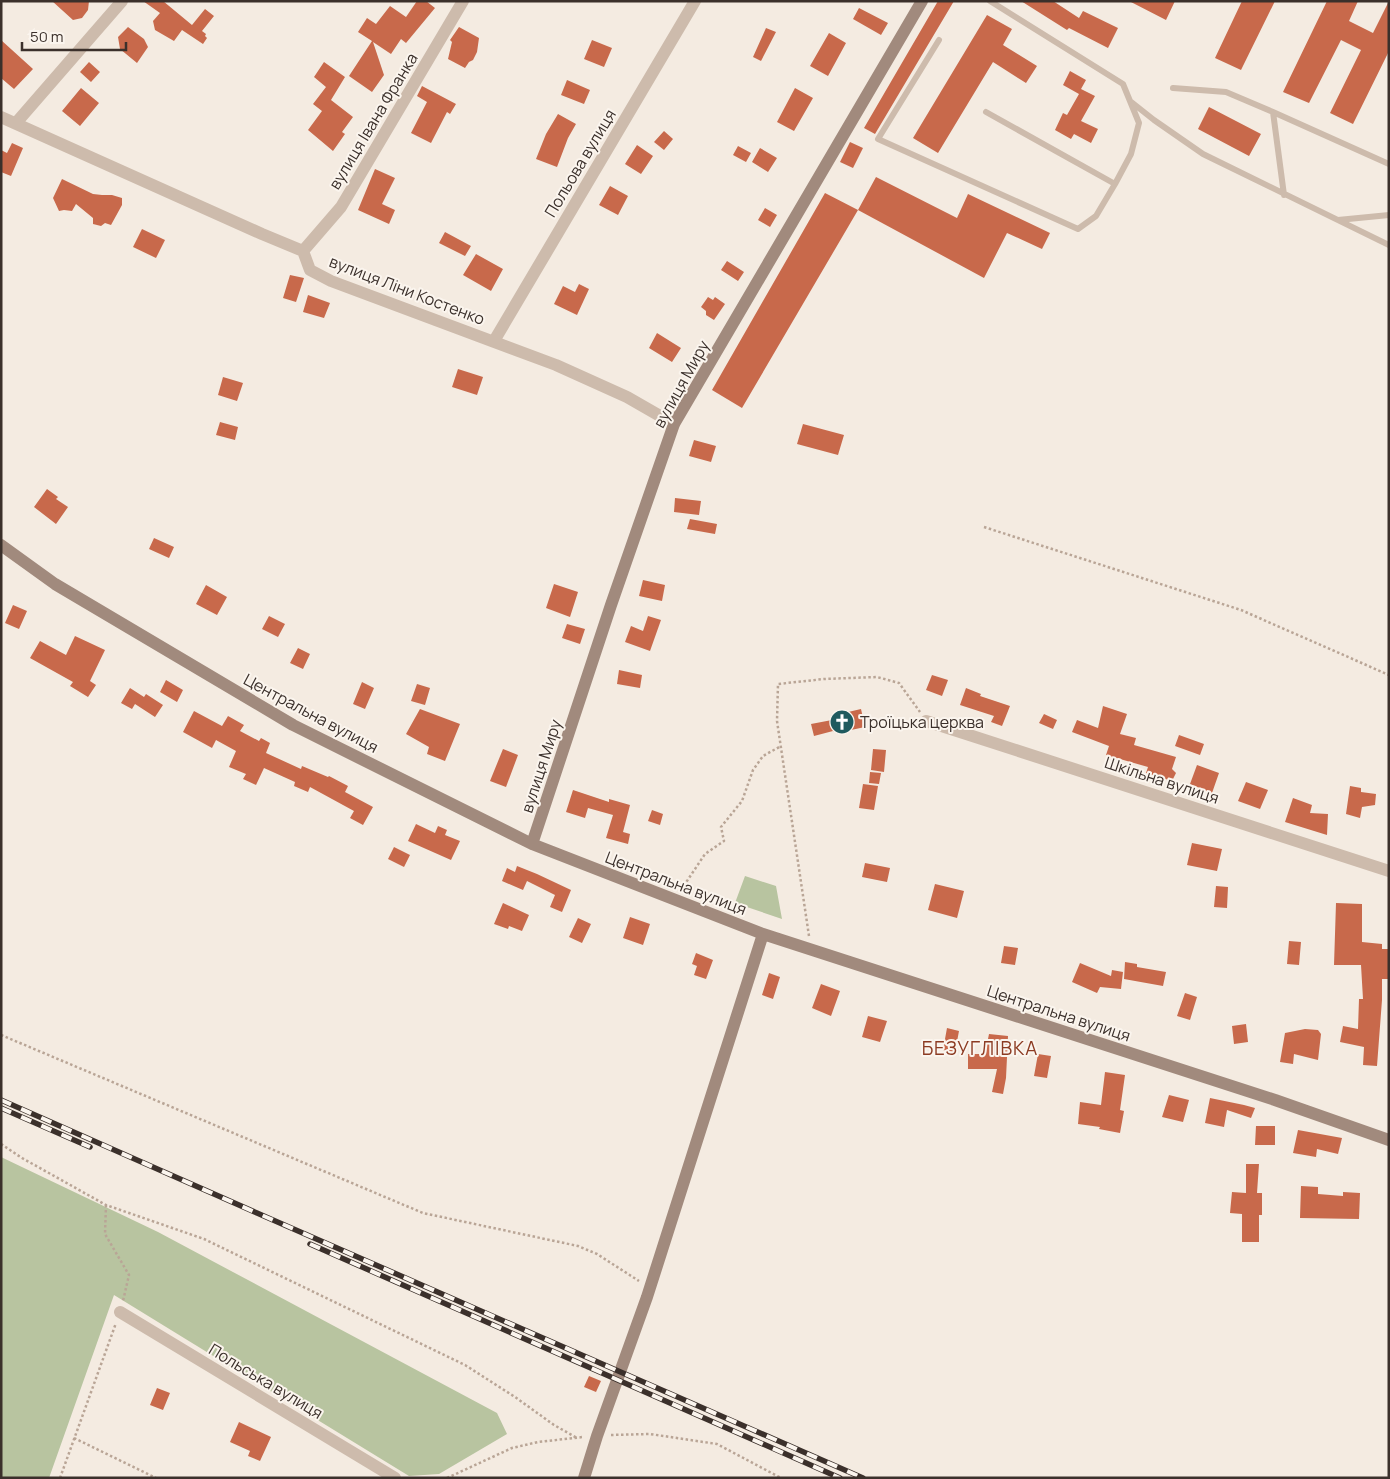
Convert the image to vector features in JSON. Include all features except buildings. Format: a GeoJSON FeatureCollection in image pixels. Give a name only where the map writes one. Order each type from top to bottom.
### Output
{"type":"FeatureCollection","features":[{"type":"Feature","properties":{"kind":"street"},"geometry":{"type":"LineString","coordinates":[[16,123],[122,1]]}},
{"type":"Feature","properties":{"kind":"street","name":"вулиця Івана Франка"},"geometry":{"type":"LineString","coordinates":[[303,250],[341,206],[462,1]]}},
{"type":"Feature","properties":{"kind":"street","name":"Польова вулиця"},"geometry":{"type":"LineString","coordinates":[[494,341],[695,1]]}},
{"type":"Feature","properties":{"kind":"street","name":"вулиця Миру"},"geometry":{"type":"LineString","coordinates":[[532,844],[611,605],[674,424],[922,1]]}},
{"type":"Feature","properties":{"kind":"street"},"geometry":{"type":"LineString","coordinates":[[1,117],[262,234],[303,250]]}},
{"type":"Feature","properties":{"kind":"street","name":"вулиця Ліни Костенко"},"geometry":{"type":"LineString","coordinates":[[303,250],[310,270],[331,281],[556,364],[627,397],[674,424]]}},
{"type":"Feature","properties":{"kind":"street","name":"Центральна вулиця"},"geometry":{"type":"LineString","coordinates":[[1,545],[55,584],[293,725],[532,844],[762,934],[1193,1073],[1389,1140]]}},
{"type":"Feature","properties":{"kind":"street","name":"Шкільна вулиця"},"geometry":{"type":"LineString","coordinates":[[926,721],[1389,871]]}},
{"type":"Feature","properties":{"kind":"street"},"geometry":{"type":"LineString","coordinates":[[584,1478],[597,1436],[647,1297],[762,934]]}},
{"type":"Feature","properties":{"kind":"street","name":"Польська вулиця"},"geometry":{"type":"LineString","coordinates":[[120,1312],[394,1478]]}},
{"type":"Feature","properties":{"kind":"lane"},"geometry":{"type":"LineString","coordinates":[[939,40],[878,139],[1078,229],[1096,216],[1131,154],[1139,123],[1123,84],[990,1]]}},
{"type":"Feature","properties":{"kind":"lane"},"geometry":{"type":"LineString","coordinates":[[1173,88],[1226,92],[1389,164]]}},
{"type":"Feature","properties":{"kind":"lane"},"geometry":{"type":"LineString","coordinates":[[1129,100],[1203,154],[1389,246]]}},
{"type":"Feature","properties":{"kind":"lane"},"geometry":{"type":"LineString","coordinates":[[986,112],[1115,184]]}},
{"type":"Feature","properties":{"kind":"lane"},"geometry":{"type":"LineString","coordinates":[[1273,112],[1284,195]]}},
{"type":"Feature","properties":{"kind":"lane"},"geometry":{"type":"LineString","coordinates":[[1336,220],[1389,215]]}},
{"type":"Feature","properties":{"kind":"path"},"geometry":{"type":"LineString","coordinates":[[984,527],[1241,610],[1389,675]]}},
{"type":"Feature","properties":{"kind":"path"},"geometry":{"type":"LineString","coordinates":[[811,950],[777,721],[778,684],[824,679],[876,677],[899,683],[926,721]]}},
{"type":"Feature","properties":{"kind":"path"},"geometry":{"type":"LineString","coordinates":[[675,900],[705,854],[724,841],[721,827],[742,801],[753,770],[763,756],[781,746]]}},
{"type":"Feature","properties":{"kind":"path"},"geometry":{"type":"LineString","coordinates":[[1,1034],[423,1213],[578,1246],[597,1254],[640,1282],[646,1289],[647,1297]]}},
{"type":"Feature","properties":{"kind":"path"},"geometry":{"type":"LineString","coordinates":[[1,1144],[22,1158],[106,1204],[204,1239],[465,1365],[554,1425],[577,1438]]}},
{"type":"Feature","properties":{"kind":"path"},"geometry":{"type":"LineString","coordinates":[[60,1478],[120,1312],[129,1276],[105,1234],[106,1204]]}},
{"type":"Feature","properties":{"kind":"path"},"geometry":{"type":"LineString","coordinates":[[447,1478],[512,1448],[538,1442],[597,1436],[650,1434],[717,1444],[780,1478]]}},
{"type":"Feature","properties":{"kind":"path"},"geometry":{"type":"LineString","coordinates":[[74,1438],[156,1478]]}},
{"type":"Feature","properties":{"kind":"green space"},"geometry":{"type":"Polygon","coordinates":[[[745,876],[776,886],[782,919],[735,903],[745,876]]]}},
{"type":"Feature","properties":{"kind":"green space"},"geometry":{"type":"Polygon","coordinates":[[[1,1157],[158,1232],[497,1413],[507,1434],[439,1474],[409,1476],[114,1295],[49,1478],[1,1478],[1,1157]]]}},
{"type":"Feature","properties":{"kind":"railway"},"geometry":{"type":"LineString","coordinates":[[1,1100],[863,1478]]}},
{"type":"Feature","properties":{"kind":"railway"},"geometry":{"type":"LineString","coordinates":[[1,1108],[90,1147]]}},
{"type":"Feature","properties":{"kind":"railway"},"geometry":{"type":"LineString","coordinates":[[310,1244],[840,1478]]}},
{"type":"Feature","properties":{"kind":"place","name":"Троїцька церква"},"geometry":{"type":"Point","coordinates":[842,722]}},
{"type":"Feature","properties":{"kind":"district","name":"БЕЗУГЛІВКА"},"geometry":{"type":"Point","coordinates":[980,1048]}}]}
